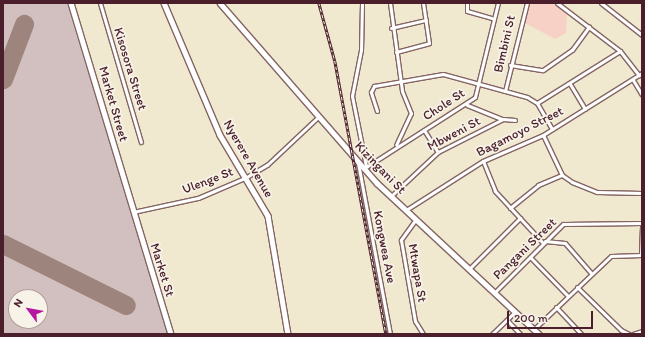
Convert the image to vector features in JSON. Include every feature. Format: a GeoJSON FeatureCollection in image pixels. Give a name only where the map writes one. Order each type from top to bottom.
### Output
{"type":"FeatureCollection","features":[{"type":"Feature","properties":{"kind":"street","name":"Market Street"},"geometry":{"type":"LineString","coordinates":[[71,3],[133,212]]}},
{"type":"Feature","properties":{"kind":"street","name":"Kisosora Street"},"geometry":{"type":"LineString","coordinates":[[100,3],[141,142]]}},
{"type":"Feature","properties":{"kind":"street","name":"Nyerere Avenue"},"geometry":{"type":"LineString","coordinates":[[164,3],[220,135],[268,216],[288,334]]}},
{"type":"Feature","properties":{"kind":"street","name":"Kizingani St"},"geometry":{"type":"LineString","coordinates":[[220,3],[317,118],[358,163],[364,167],[391,196],[496,292],[539,334]]}},
{"type":"Feature","properties":{"kind":"street"},"geometry":{"type":"LineString","coordinates":[[362,3],[361,50],[352,96],[364,167]]}},
{"type":"Feature","properties":{"kind":"street"},"geometry":{"type":"LineString","coordinates":[[390,3],[391,28],[400,79],[410,113],[396,145]]}},
{"type":"Feature","properties":{"kind":"street"},"geometry":{"type":"LineString","coordinates":[[396,52],[428,44],[426,20],[422,3]]}},
{"type":"Feature","properties":{"kind":"street"},"geometry":{"type":"LineString","coordinates":[[467,3],[467,11],[492,18]]}},
{"type":"Feature","properties":{"kind":"street","name":"Chole St"},"geometry":{"type":"LineString","coordinates":[[364,167],[396,145],[467,105],[479,84],[492,18],[498,3]]}},
{"type":"Feature","properties":{"kind":"street","name":"Bimbini St"},"geometry":{"type":"LineString","coordinates":[[505,91],[510,64],[527,3]]}},
{"type":"Feature","properties":{"kind":"street"},"geometry":{"type":"LineString","coordinates":[[557,3],[620,51],[640,74]]}},
{"type":"Feature","properties":{"kind":"street"},"geometry":{"type":"LineString","coordinates":[[601,3],[642,35]]}},
{"type":"Feature","properties":{"kind":"street"},"geometry":{"type":"LineString","coordinates":[[391,28],[426,20]]}},
{"type":"Feature","properties":{"kind":"street"},"geometry":{"type":"LineString","coordinates":[[510,64],[543,70],[572,50],[590,27]]}},
{"type":"Feature","properties":{"kind":"street"},"geometry":{"type":"LineString","coordinates":[[537,103],[570,84],[620,51]]}},
{"type":"Feature","properties":{"kind":"street"},"geometry":{"type":"LineString","coordinates":[[377,111],[371,90],[377,85],[400,79],[444,74],[505,91],[537,103],[552,129]]}},
{"type":"Feature","properties":{"kind":"street","name":"Bagamoyo Street"},"geometry":{"type":"LineString","coordinates":[[406,210],[484,162],[543,135],[633,80],[640,74]]}},
{"type":"Feature","properties":{"kind":"street"},"geometry":{"type":"LineString","coordinates":[[633,80],[642,95]]}},
{"type":"Feature","properties":{"kind":"street"},"geometry":{"type":"LineString","coordinates":[[570,84],[585,110]]}},
{"type":"Feature","properties":{"kind":"street"},"geometry":{"type":"LineString","coordinates":[[467,105],[503,119],[515,120]]}},
{"type":"Feature","properties":{"kind":"street","name":"Ulenge St"},"geometry":{"type":"LineString","coordinates":[[133,212],[198,198],[245,178],[266,165],[317,118]]}},
{"type":"Feature","properties":{"kind":"street","name":"Mbweni St"},"geometry":{"type":"LineString","coordinates":[[391,196],[438,152],[503,119]]}},
{"type":"Feature","properties":{"kind":"street"},"geometry":{"type":"LineString","coordinates":[[424,130],[438,152]]}},
{"type":"Feature","properties":{"kind":"street"},"geometry":{"type":"LineString","coordinates":[[543,135],[562,175],[597,192],[642,193]]}},
{"type":"Feature","properties":{"kind":"street"},"geometry":{"type":"LineString","coordinates":[[484,162],[495,191],[510,208],[544,242],[565,243],[592,273]]}},
{"type":"Feature","properties":{"kind":"street","name":"Kongwea Ave"},"geometry":{"type":"LineString","coordinates":[[358,163],[390,334]]}},
{"type":"Feature","properties":{"kind":"street"},"geometry":{"type":"LineString","coordinates":[[510,208],[533,188],[562,175]]}},
{"type":"Feature","properties":{"kind":"street","name":"Market St"},"geometry":{"type":"LineString","coordinates":[[133,212],[171,334]]}},
{"type":"Feature","properties":{"kind":"street"},"geometry":{"type":"LineString","coordinates":[[470,268],[520,218]]}},
{"type":"Feature","properties":{"kind":"street","name":"Mtwapa St"},"geometry":{"type":"LineString","coordinates":[[416,219],[401,240],[415,321],[423,334]]}},
{"type":"Feature","properties":{"kind":"street","name":"Pangani Street"},"geometry":{"type":"LineString","coordinates":[[496,292],[531,258],[544,242],[568,222],[642,223]]}},
{"type":"Feature","properties":{"kind":"street"},"geometry":{"type":"LineString","coordinates":[[534,329],[611,256],[642,255],[642,223]]}},
{"type":"Feature","properties":{"kind":"street"},"geometry":{"type":"LineString","coordinates":[[531,258],[568,296]]}},
{"type":"Feature","properties":{"kind":"street"},"geometry":{"type":"LineString","coordinates":[[577,287],[621,330],[630,334]]}},
{"type":"Feature","properties":{"kind":"street"},"geometry":{"type":"LineString","coordinates":[[556,307],[581,334]]}},
{"type":"Feature","properties":{"kind":"street"},"geometry":{"type":"LineString","coordinates":[[492,334],[515,312]]}},
{"type":"Feature","properties":{"kind":"street"},"geometry":{"type":"LineString","coordinates":[[507,320],[520,334]]}},
{"type":"Feature","properties":{"kind":"street"},"geometry":{"type":"LineString","coordinates":[[633,334],[642,331]]}},
{"type":"Feature","properties":{"kind":"shaded area"},"geometry":{"type":"Polygon","coordinates":[[[3,3],[67,3],[168,334],[3,334],[3,3]]]}},
{"type":"Feature","properties":{"kind":"shaded area"},"geometry":{"type":"Polygon","coordinates":[[[531,3],[556,3],[567,12],[566,33],[555,39],[521,21],[531,3]]]}},
{"type":"Feature","properties":{"kind":"runway"},"geometry":{"type":"LineString","coordinates":[[3,79],[24,24]]}},
{"type":"Feature","properties":{"kind":"runway"},"geometry":{"type":"LineString","coordinates":[[3,244],[126,305]]}},
{"type":"Feature","properties":{"kind":"railway"},"geometry":{"type":"LineString","coordinates":[[319,3],[335,61],[386,334]]}}]}
